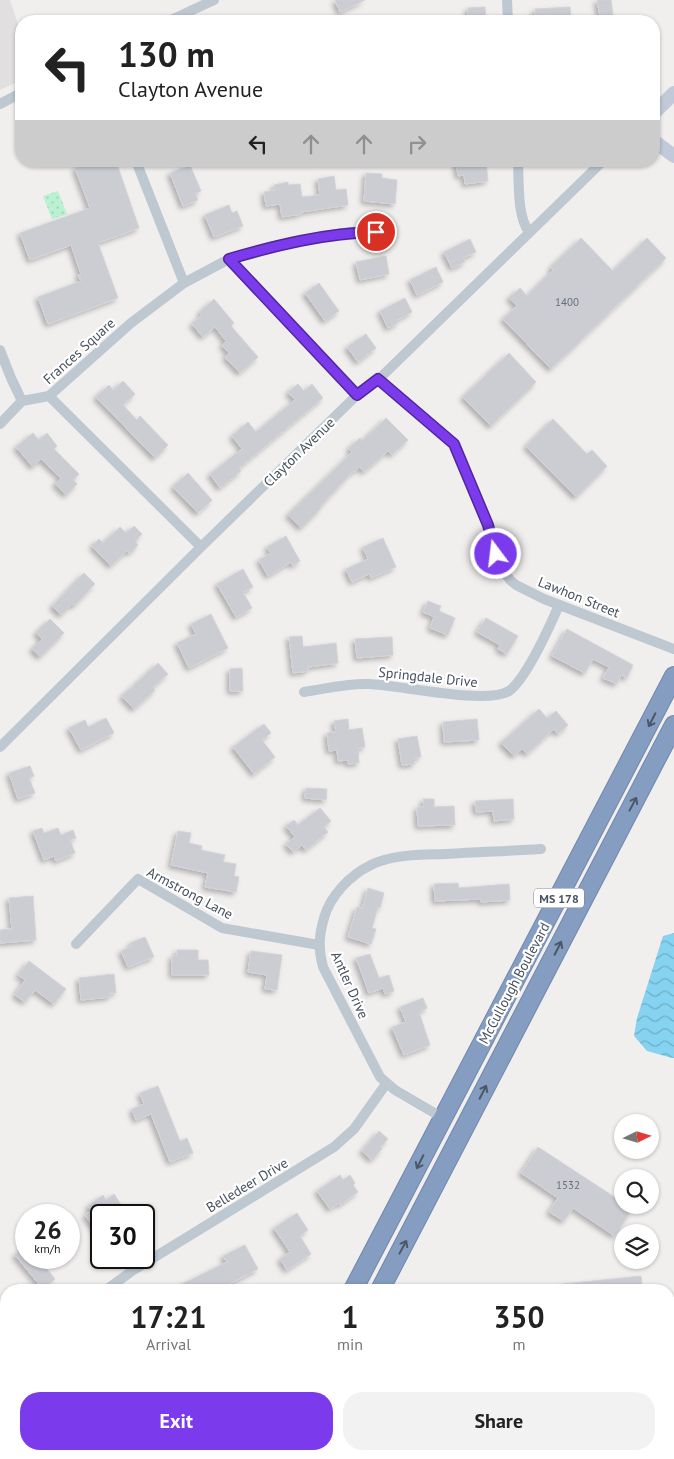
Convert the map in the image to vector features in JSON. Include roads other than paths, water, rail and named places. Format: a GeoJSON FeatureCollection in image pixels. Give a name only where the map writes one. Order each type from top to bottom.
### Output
{"type":"FeatureCollection","features":[{"type":"Feature","properties":{"kind":"highway","name":"McCullough Boulevard"},"geometry":{"type":"LineString","coordinates":[[357,1284],[674,676]]}},
{"type":"Feature","properties":{"kind":"highway","name":"McCullough Boulevard"},"geometry":{"type":"LineString","coordinates":[[383,1284],[674,725]]}},
{"type":"Feature","properties":{"kind":"highway"},"geometry":{"type":"LineString","coordinates":[[583,851],[602,864]]}},
{"type":"Feature","properties":{"kind":"highway"},"geometry":{"type":"LineString","coordinates":[[460,1135],[459,1110],[486,1057],[494,1020]]}},
{"type":"Feature","properties":{"kind":"highway"},"geometry":{"type":"LineString","coordinates":[[416,1221],[426,1180],[448,1138],[447,1125],[443,1118]]}},
{"type":"Feature","properties":{"kind":"street"},"geometry":{"type":"LineString","coordinates":[[183,15],[214,0]]}},
{"type":"Feature","properties":{"kind":"street"},"geometry":{"type":"LineString","coordinates":[[507,0],[508,15]]}},
{"type":"Feature","properties":{"kind":"street"},"geometry":{"type":"LineString","coordinates":[[660,107],[674,93]]}},
{"type":"Feature","properties":{"kind":"street"},"geometry":{"type":"LineString","coordinates":[[0,104],[15,96]]}},
{"type":"Feature","properties":{"kind":"street"},"geometry":{"type":"LineString","coordinates":[[660,146],[674,156]]}},
{"type":"Feature","properties":{"kind":"street"},"geometry":{"type":"LineString","coordinates":[[138,167],[184,282]]}},
{"type":"Feature","properties":{"kind":"street"},"geometry":{"type":"LineString","coordinates":[[518,167],[522,215],[529,232]]}},
{"type":"Feature","properties":{"kind":"street","name":"Clayton Avenue"},"geometry":{"type":"LineString","coordinates":[[0,747],[357,395],[378,379],[597,167]]}},
{"type":"Feature","properties":{"kind":"street","name":"Frances Square"},"geometry":{"type":"LineString","coordinates":[[201,547],[49,396],[131,323],[184,282],[229,259],[269,247],[315,238],[351,232],[376,232]]}},
{"type":"Feature","properties":{"kind":"street"},"geometry":{"type":"LineString","coordinates":[[229,259],[357,395]]}},
{"type":"Feature","properties":{"kind":"street"},"geometry":{"type":"LineString","coordinates":[[0,350],[22,401]]}},
{"type":"Feature","properties":{"kind":"street","name":"Lawhon Street"},"geometry":{"type":"LineString","coordinates":[[378,379],[454,444],[488,525],[496,554],[506,574],[516,585],[559,606],[674,650]]}},
{"type":"Feature","properties":{"kind":"street"},"geometry":{"type":"LineString","coordinates":[[0,424],[22,401],[49,396]]}},
{"type":"Feature","properties":{"kind":"street","name":"Springdale Drive"},"geometry":{"type":"LineString","coordinates":[[304,692],[368,684],[476,697],[501,695],[513,688],[518,681],[542,641],[559,606]]}},
{"type":"Feature","properties":{"kind":"street","name":"Antler Drive"},"geometry":{"type":"LineString","coordinates":[[443,1118],[386,1084],[374,1068],[323,967],[319,945],[325,913],[330,903],[346,883],[359,872],[383,860],[412,856],[542,849]]}},
{"type":"Feature","properties":{"kind":"street","name":"Armstrong Lane"},"geometry":{"type":"LineString","coordinates":[[76,944],[138,879],[222,928],[319,945]]}},
{"type":"Feature","properties":{"kind":"street","name":"Belledeer Drive"},"geometry":{"type":"LineString","coordinates":[[114,1284],[132,1271],[346,1138],[386,1084]]}},
{"type":"Feature","properties":{"kind":"water"},"geometry":{"type":"Polygon","coordinates":[[[674,933],[674,1058],[672,1058],[647,1051],[634,1036],[637,1018],[663,936],[674,933]]]}}]}
